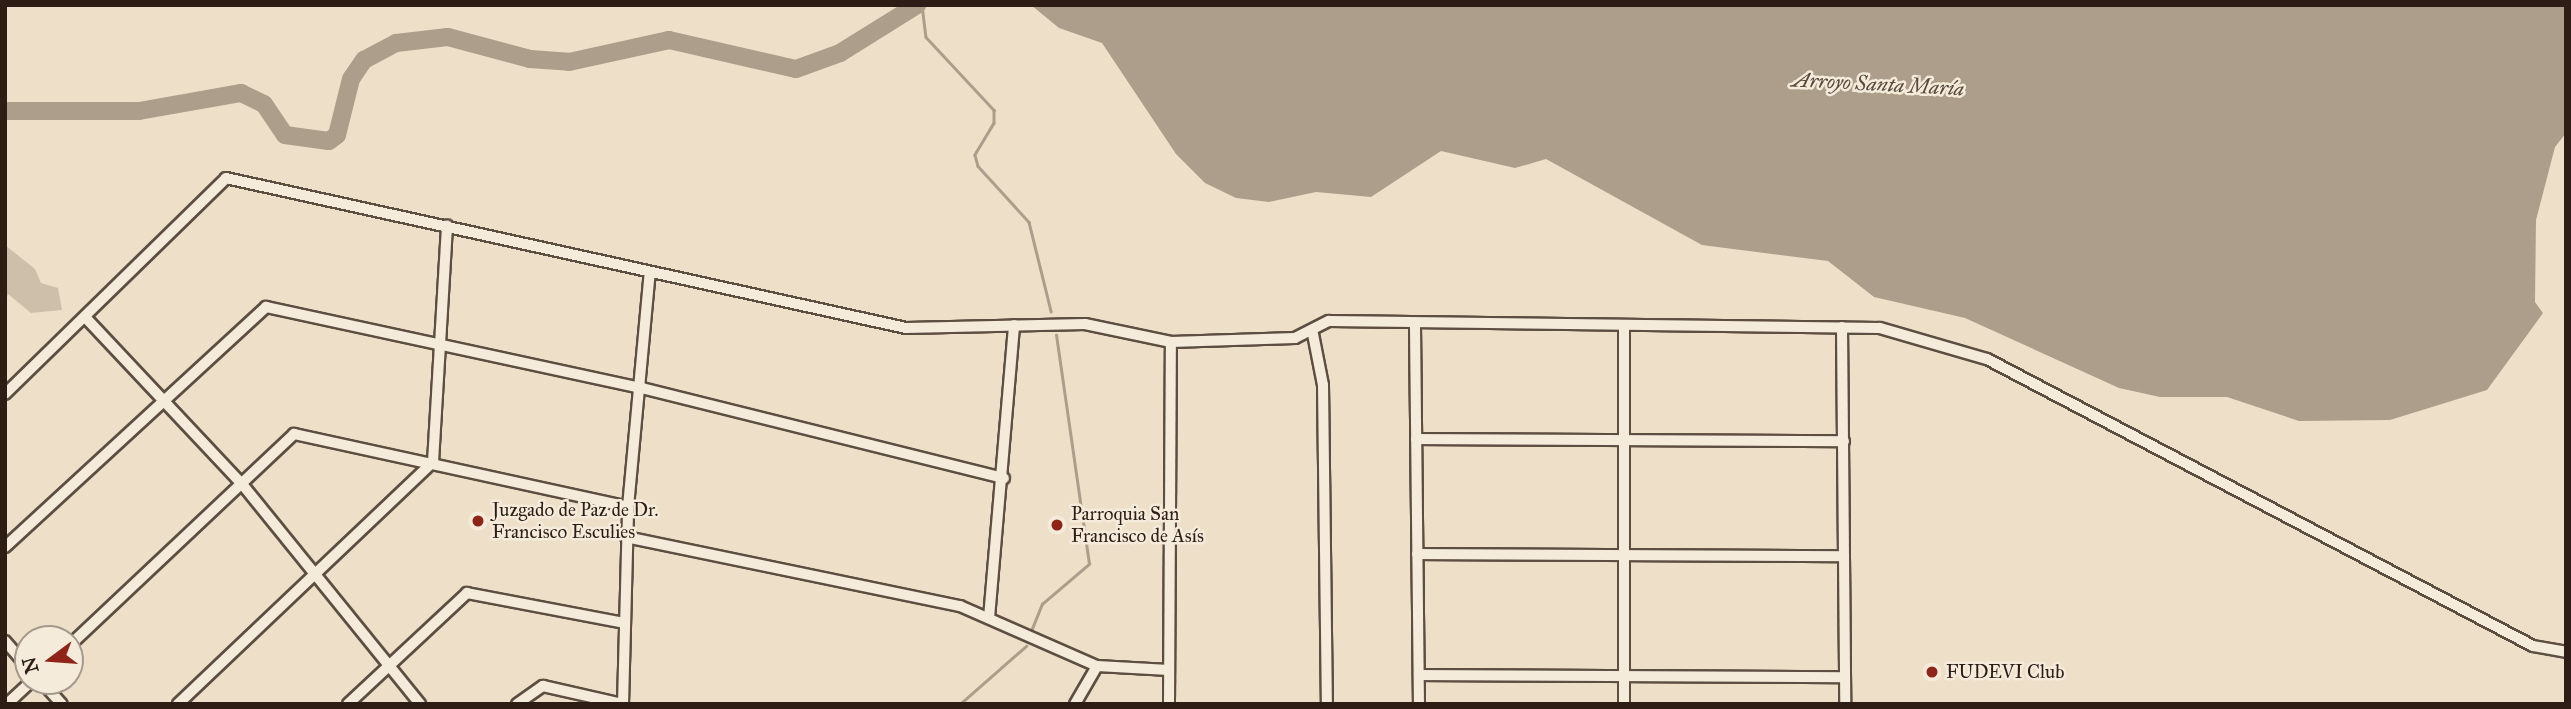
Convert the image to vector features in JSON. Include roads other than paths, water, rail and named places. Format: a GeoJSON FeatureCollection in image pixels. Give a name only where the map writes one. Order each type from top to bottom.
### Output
{"type":"FeatureCollection","features":[{"type":"Feature","properties":{"kind":"street"},"geometry":{"type":"LineString","coordinates":[[5,394],[226,178],[906,328],[1105,325],[1171,342],[1312,334],[1329,321],[1415,326],[1880,328],[1987,359],[2533,646],[2566,652]]}},
{"type":"Feature","properties":{"kind":"street"},"geometry":{"type":"LineString","coordinates":[[178,704],[316,579],[433,462],[437,344],[447,225]]}},
{"type":"Feature","properties":{"kind":"street"},"geometry":{"type":"LineString","coordinates":[[517,704],[543,686],[623,704],[626,537],[642,388],[650,272]]}},
{"type":"Feature","properties":{"kind":"street"},"geometry":{"type":"LineString","coordinates":[[5,547],[266,307],[642,388],[1004,478]]}},
{"type":"Feature","properties":{"kind":"street"},"geometry":{"type":"LineString","coordinates":[[85,317],[166,400],[242,484],[316,579],[390,664],[420,704]]}},
{"type":"Feature","properties":{"kind":"street"},"geometry":{"type":"LineString","coordinates":[[989,618],[1004,478],[1014,325]]}},
{"type":"Feature","properties":{"kind":"street"},"geometry":{"type":"LineString","coordinates":[[1415,326],[1419,704]]}},
{"type":"Feature","properties":{"kind":"street"},"geometry":{"type":"LineString","coordinates":[[1624,326],[1624,704]]}},
{"type":"Feature","properties":{"kind":"street"},"geometry":{"type":"LineString","coordinates":[[1842,327],[1845,704]]}},
{"type":"Feature","properties":{"kind":"street"},"geometry":{"type":"LineString","coordinates":[[1312,334],[1323,385],[1326,704]]}},
{"type":"Feature","properties":{"kind":"street"},"geometry":{"type":"LineString","coordinates":[[1169,704],[1171,342]]}},
{"type":"Feature","properties":{"kind":"street"},"geometry":{"type":"LineString","coordinates":[[84,632],[242,484],[302,433],[628,507]]}},
{"type":"Feature","properties":{"kind":"street"},"geometry":{"type":"LineString","coordinates":[[1416,439],[1844,441]]}},
{"type":"Feature","properties":{"kind":"street"},"geometry":{"type":"LineString","coordinates":[[626,537],[960,606],[1097,666],[1169,670]]}},
{"type":"Feature","properties":{"kind":"street"},"geometry":{"type":"LineString","coordinates":[[1417,554],[1844,556]]}},
{"type":"Feature","properties":{"kind":"street"},"geometry":{"type":"LineString","coordinates":[[348,704],[467,593],[624,623]]}},
{"type":"Feature","properties":{"kind":"street"},"geometry":{"type":"LineString","coordinates":[[1075,704],[1097,666]]}},
{"type":"Feature","properties":{"kind":"street"},"geometry":{"type":"LineString","coordinates":[[1419,675],[1845,677]]}},
{"type":"Feature","properties":{"kind":"water"},"geometry":{"type":"Polygon","coordinates":[[[1031,5],[2566,5],[2566,133],[2555,147],[2536,220],[2535,302],[2543,313],[2487,390],[2390,420],[2299,421],[2227,397],[2160,397],[2119,388],[1965,318],[1874,297],[1828,261],[1702,245],[1546,159],[1515,168],[1441,151],[1371,197],[1316,192],[1269,202],[1236,198],[1205,183],[1176,154],[1102,43],[1059,28],[1031,5]]]}},
{"type":"Feature","properties":{"kind":"waterway","name":"Arroyo Santa María"},"geometry":{"type":"LineString","coordinates":[[5,111],[139,111],[241,93],[264,104],[285,135],[329,141],[337,135],[351,79],[364,60],[396,43],[448,37],[530,59],[569,62],[669,40],[796,69],[840,53],[917,5]]}},
{"type":"Feature","properties":{"kind":"waterway"},"geometry":{"type":"LineString","coordinates":[[922,5],[926,37],[994,110],[994,123],[975,155],[978,166],[1029,222],[1051,311]]}},
{"type":"Feature","properties":{"kind":"waterway"},"geometry":{"type":"LineString","coordinates":[[1031,631],[1042,604],[1089,564],[1056,335]]}},
{"type":"Feature","properties":{"kind":"waterway"},"geometry":{"type":"LineString","coordinates":[[960,704],[1026,646]]}},
{"type":"Feature","properties":{"kind":"place","name":"Juzgado de Paz de Dr. Francisco Esculies"},"geometry":{"type":"Point","coordinates":[478,521]}},
{"type":"Feature","properties":{"kind":"place","name":"Parroquia San Francisco de Asís"},"geometry":{"type":"Point","coordinates":[1057,525]}},
{"type":"Feature","properties":{"kind":"place","name":"FUDEVI Club"},"geometry":{"type":"Point","coordinates":[1932,672]}}]}
